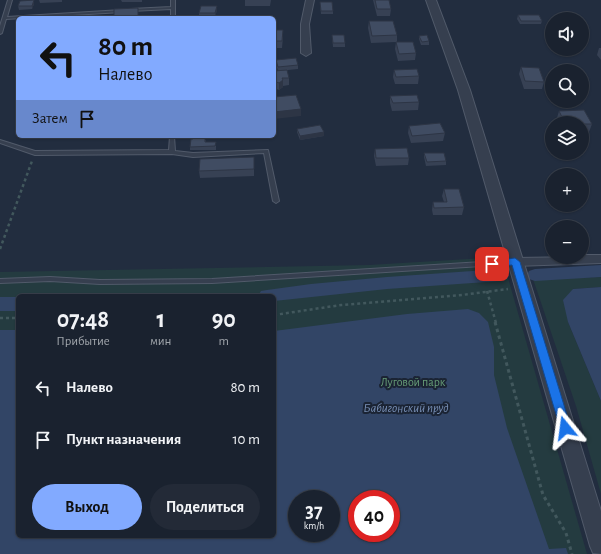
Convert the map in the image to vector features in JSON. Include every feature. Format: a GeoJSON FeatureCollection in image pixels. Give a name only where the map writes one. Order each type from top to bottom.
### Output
{"type":"FeatureCollection","features":[{"type":"Feature","properties":{"kind":"street"},"geometry":{"type":"LineString","coordinates":[[306,53],[305,24],[310,0]]}},
{"type":"Feature","properties":{"kind":"street"},"geometry":{"type":"LineString","coordinates":[[431,0],[464,90],[601,546]]}},
{"type":"Feature","properties":{"kind":"street"},"geometry":{"type":"LineString","coordinates":[[515,262],[601,259]]}},
{"type":"Feature","properties":{"kind":"lane"},"geometry":{"type":"LineString","coordinates":[[0,33],[10,0]]}},
{"type":"Feature","properties":{"kind":"lane"},"geometry":{"type":"LineString","coordinates":[[173,0],[173,16]]}},
{"type":"Feature","properties":{"kind":"lane"},"geometry":{"type":"LineString","coordinates":[[39,16],[173,8]]}},
{"type":"Feature","properties":{"kind":"lane"},"geometry":{"type":"LineString","coordinates":[[5,18],[16,17]]}},
{"type":"Feature","properties":{"kind":"lane"},"geometry":{"type":"LineString","coordinates":[[172,138],[172,152]]}},
{"type":"Feature","properties":{"kind":"lane"},"geometry":{"type":"LineString","coordinates":[[0,141],[35,153],[172,152],[193,155],[266,151],[276,201]]}},
{"type":"Feature","properties":{"kind":"lane"},"geometry":{"type":"LineString","coordinates":[[0,281],[212,281],[515,262]]}},
{"type":"Feature","properties":{"kind":"path"},"geometry":{"type":"LineString","coordinates":[[0,249],[35,153]]}},
{"type":"Feature","properties":{"kind":"path"},"geometry":{"type":"LineString","coordinates":[[276,315],[340,305],[462,295],[523,288]]}},
{"type":"Feature","properties":{"kind":"path"},"geometry":{"type":"LineString","coordinates":[[487,291],[543,495],[566,533],[572,554]]}},
{"type":"Feature","properties":{"kind":"path"},"geometry":{"type":"LineString","coordinates":[[0,318],[16,318]]}},
{"type":"Feature","properties":{"kind":"green space","name":"Бабигонский пруд"},"geometry":{"type":"Polygon","coordinates":[[[502,257],[587,554],[0,554],[0,272],[369,265],[502,257]]]}},
{"type":"Feature","properties":{"kind":"green space"},"geometry":{"type":"Polygon","coordinates":[[[601,277],[601,287],[573,289],[568,322],[601,401],[601,494],[576,406],[533,279],[601,277]]]}},
{"type":"Feature","properties":{"kind":"water"},"geometry":{"type":"Polygon","coordinates":[[[601,287],[601,401],[568,322],[563,300],[573,289],[601,287]]]}},
{"type":"Feature","properties":{"kind":"water","name":"Бабигонский пруд"},"geometry":{"type":"Polygon","coordinates":[[[468,309],[479,313],[488,322],[494,347],[494,375],[507,428],[549,549],[566,548],[568,554],[0,554],[0,330],[16,330],[16,538],[276,538],[276,331],[407,314],[468,309]]]}},
{"type":"Feature","properties":{"kind":"building"},"geometry":{"type":"Polygon","coordinates":[[[34,0],[32,6],[18,6],[20,1],[34,0]]]}},
{"type":"Feature","properties":{"kind":"building"},"geometry":{"type":"Polygon","coordinates":[[[375,0],[389,0],[391,9],[377,9],[375,0]]]}},
{"type":"Feature","properties":{"kind":"building"},"geometry":{"type":"Polygon","coordinates":[[[320,2],[332,2],[333,11],[321,11],[320,2]]]}},
{"type":"Feature","properties":{"kind":"building"},"geometry":{"type":"Polygon","coordinates":[[[201,6],[217,6],[215,13],[199,13],[201,6]]]}},
{"type":"Feature","properties":{"kind":"building"},"geometry":{"type":"Polygon","coordinates":[[[138,8],[138,16],[114,16],[114,9],[138,8]]]}},
{"type":"Feature","properties":{"kind":"building"},"geometry":{"type":"Polygon","coordinates":[[[518,15],[539,15],[542,21],[521,21],[518,15]]]}},
{"type":"Feature","properties":{"kind":"building"},"geometry":{"type":"Polygon","coordinates":[[[369,21],[393,21],[397,35],[372,36],[369,21]]]}},
{"type":"Feature","properties":{"kind":"building"},"geometry":{"type":"Polygon","coordinates":[[[276,30],[283,30],[282,41],[276,41],[276,30]]]}},
{"type":"Feature","properties":{"kind":"building"},"geometry":{"type":"Polygon","coordinates":[[[332,35],[344,35],[345,43],[333,43],[332,35]]]}},
{"type":"Feature","properties":{"kind":"building"},"geometry":{"type":"Polygon","coordinates":[[[427,35],[429,41],[422,42],[419,36],[427,35]]]}},
{"type":"Feature","properties":{"kind":"building"},"geometry":{"type":"Polygon","coordinates":[[[396,42],[413,42],[416,53],[399,54],[396,42]]]}},
{"type":"Feature","properties":{"kind":"building"},"geometry":{"type":"Polygon","coordinates":[[[296,58],[298,65],[278,67],[276,60],[296,58]]]}},
{"type":"Feature","properties":{"kind":"building"},"geometry":{"type":"Polygon","coordinates":[[[521,67],[539,68],[544,82],[525,81],[521,67]]]}},
{"type":"Feature","properties":{"kind":"building"},"geometry":{"type":"Polygon","coordinates":[[[417,69],[419,76],[396,77],[394,70],[417,69]]]}},
{"type":"Feature","properties":{"kind":"building"},"geometry":{"type":"Polygon","coordinates":[[[287,70],[289,78],[282,78],[283,80],[279,83],[276,82],[276,71],[287,70]]]}},
{"type":"Feature","properties":{"kind":"building"},"geometry":{"type":"Polygon","coordinates":[[[296,95],[301,109],[276,112],[276,97],[296,95]]]}},
{"type":"Feature","properties":{"kind":"building"},"geometry":{"type":"Polygon","coordinates":[[[417,95],[419,102],[393,103],[390,96],[417,95]]]}},
{"type":"Feature","properties":{"kind":"building"},"geometry":{"type":"Polygon","coordinates":[[[584,110],[587,116],[562,116],[559,111],[584,110]]]}},
{"type":"Feature","properties":{"kind":"building"},"geometry":{"type":"Polygon","coordinates":[[[440,123],[445,133],[412,136],[409,126],[440,123]]]}},
{"type":"Feature","properties":{"kind":"building"},"geometry":{"type":"Polygon","coordinates":[[[320,125],[324,132],[300,136],[297,129],[320,125]]]}},
{"type":"Feature","properties":{"kind":"building"},"geometry":{"type":"Polygon","coordinates":[[[205,138],[205,142],[216,142],[215,146],[190,147],[191,139],[205,138]]]}},
{"type":"Feature","properties":{"kind":"building"},"geometry":{"type":"Polygon","coordinates":[[[407,148],[409,158],[376,158],[375,149],[407,148]]]}},
{"type":"Feature","properties":{"kind":"building"},"geometry":{"type":"Polygon","coordinates":[[[424,153],[444,153],[446,161],[427,162],[424,153]]]}},
{"type":"Feature","properties":{"kind":"building"},"geometry":{"type":"Polygon","coordinates":[[[254,157],[254,169],[199,171],[200,159],[254,157]]]}},
{"type":"Feature","properties":{"kind":"building"},"geometry":{"type":"Polygon","coordinates":[[[444,189],[459,189],[464,207],[434,208],[433,202],[447,202],[444,189]]]}},
{"type":"Feature","properties":{"kind":"waterway"},"geometry":{"type":"LineString","coordinates":[[535,275],[601,271]]}},
{"type":"Feature","properties":{"kind":"waterway"},"geometry":{"type":"LineString","coordinates":[[276,295],[387,283],[501,275]]}},
{"type":"Feature","properties":{"kind":"waterway"},"geometry":{"type":"LineString","coordinates":[[0,304],[16,304]]}},
{"type":"Feature","properties":{"kind":"route"},"geometry":{"type":"LineString","coordinates":[[492,264],[515,262],[565,428]]}},
{"type":"Feature","properties":{"kind":"park label","name":"Луговой парк"},"geometry":{"type":"Point","coordinates":[413,382]}}]}
